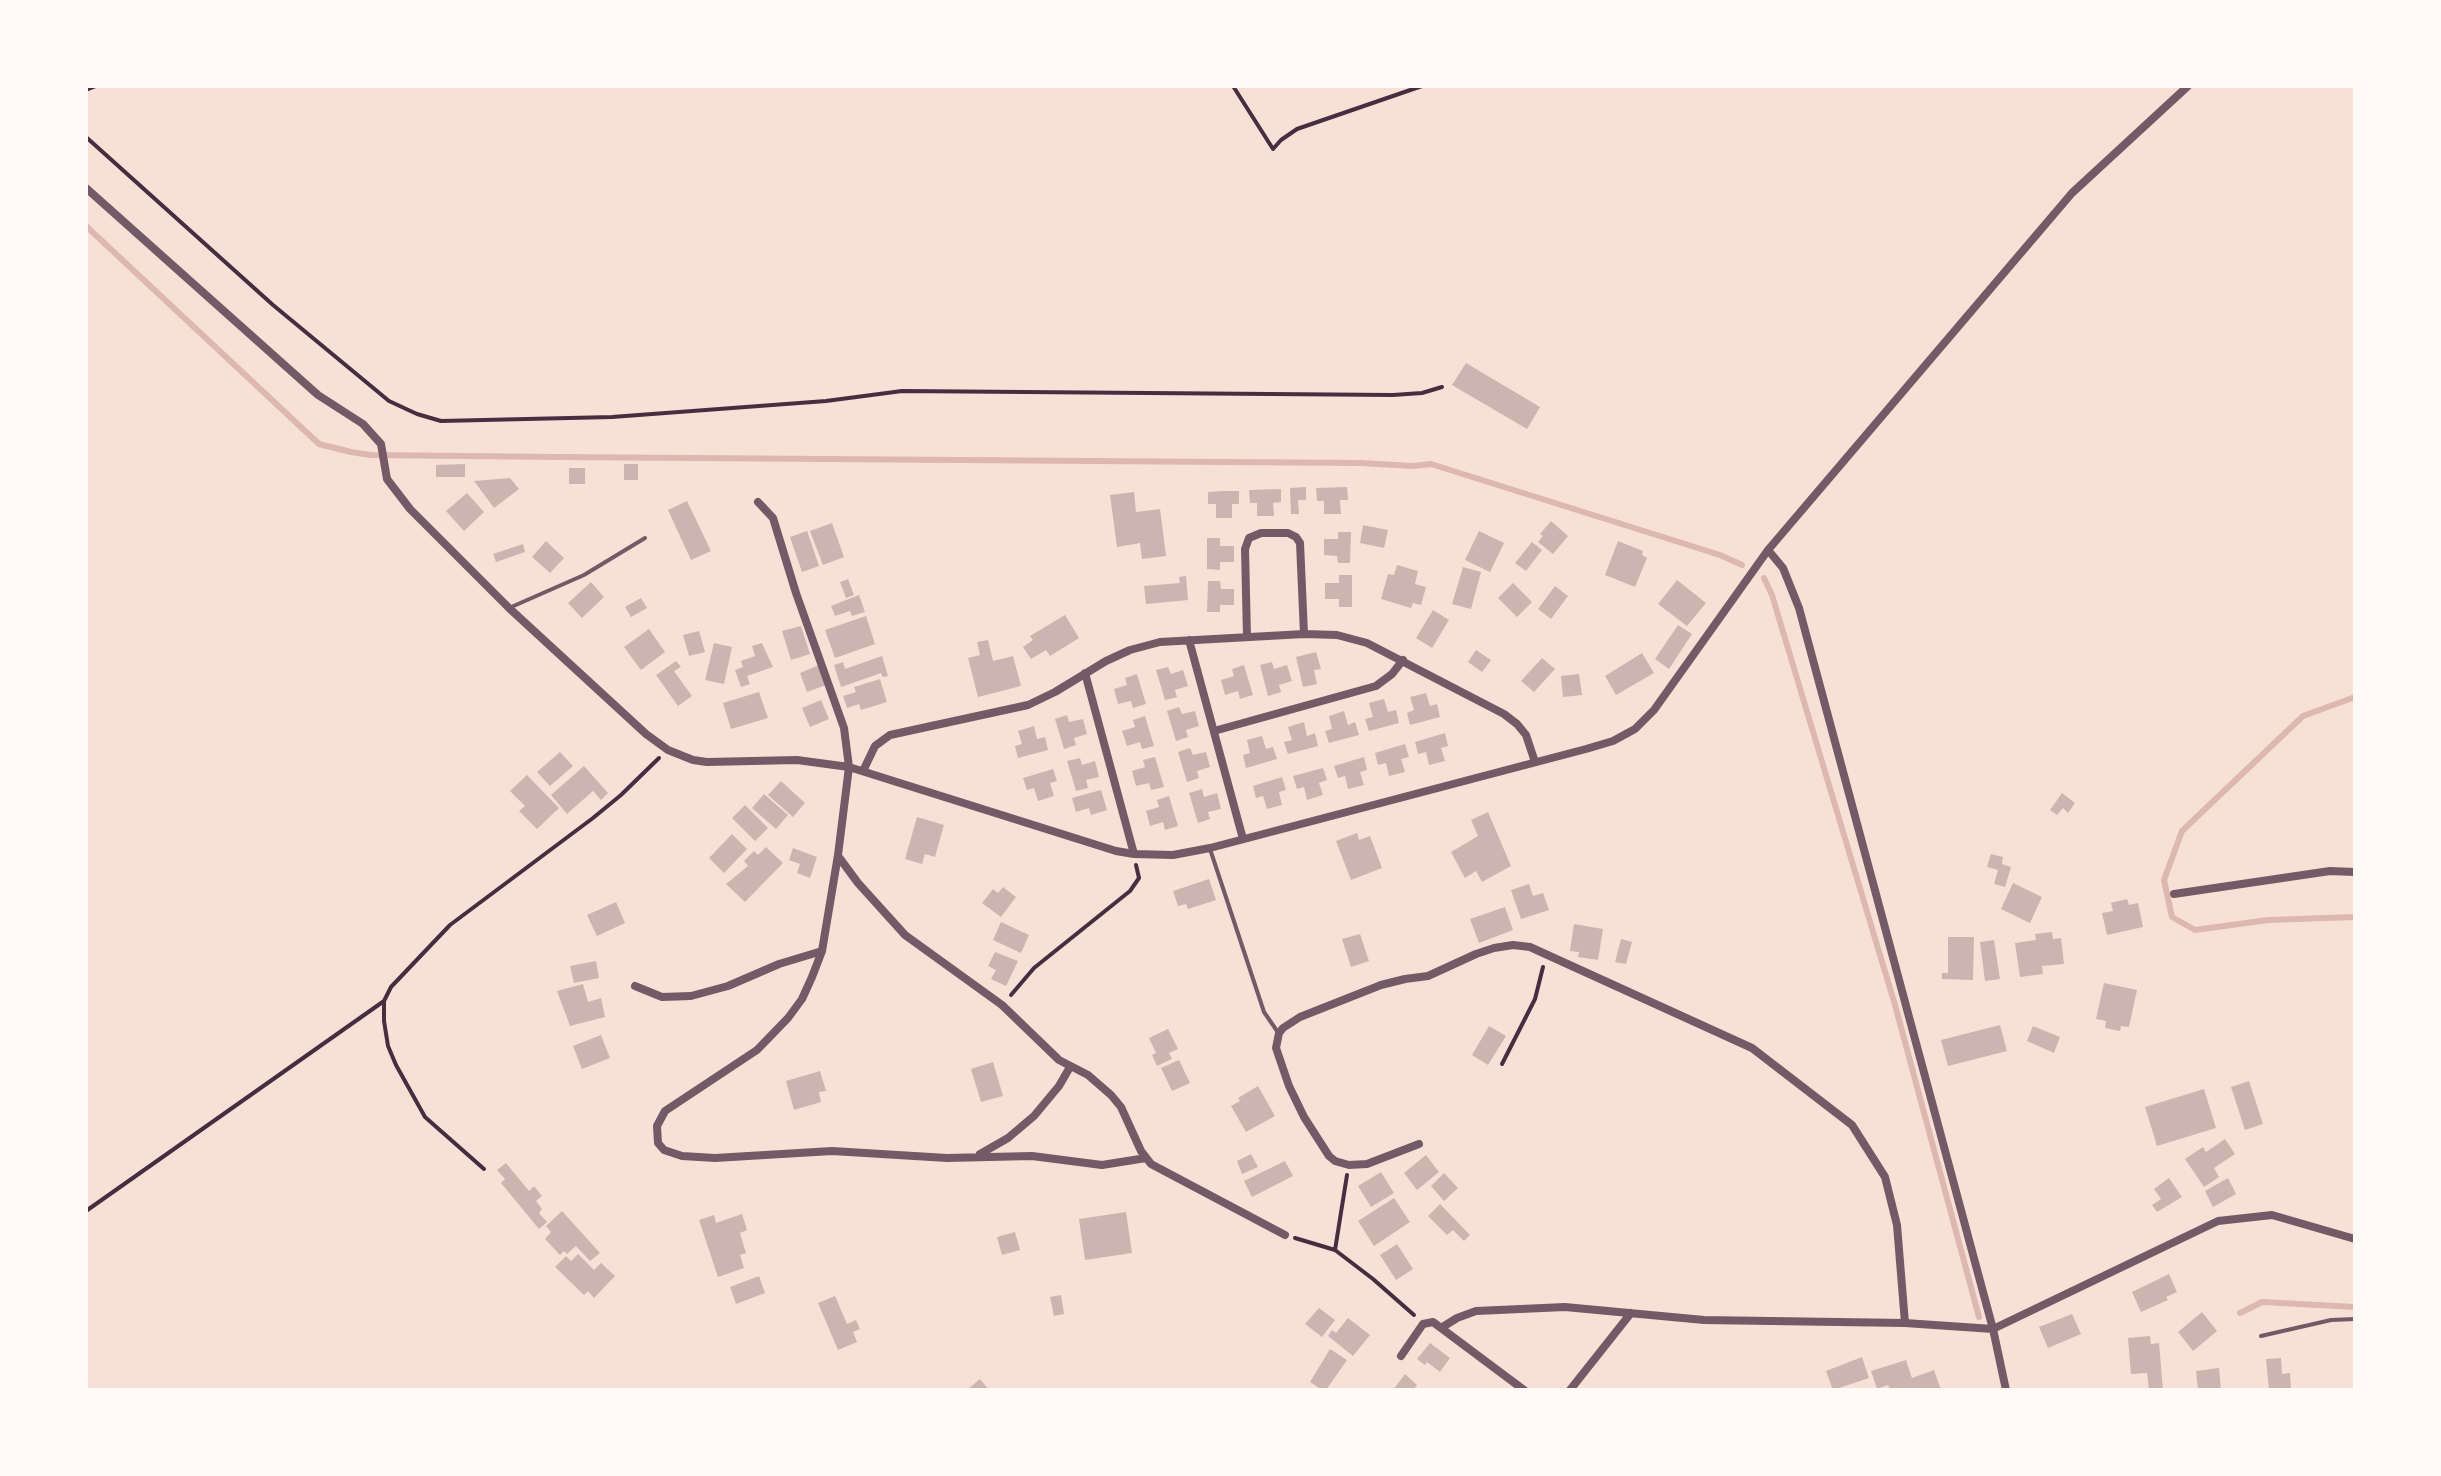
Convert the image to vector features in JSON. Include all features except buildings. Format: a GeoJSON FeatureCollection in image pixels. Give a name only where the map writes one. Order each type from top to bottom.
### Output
{"type":"FeatureCollection","features":[{"type":"Feature","properties":{"kind":"street"},"geometry":{"type":"LineString","coordinates":[[86,188],[318,395],[363,424],[381,444],[387,479],[397,495],[509,608],[646,734],[668,750],[707,762],[805,760],[849,767],[1098,846],[1134,854],[1173,855],[1210,848],[1613,741],[1635,729],[1654,710],[1768,550],[2072,193],[2188,86]]}},
{"type":"Feature","properties":{"kind":"street"},"geometry":{"type":"LineString","coordinates":[[758,502],[768,511],[776,526],[796,593],[844,728],[849,767],[838,855],[822,951],[802,999],[774,1035],[740,1063],[665,1111],[657,1126],[657,1139],[661,1147],[682,1156],[715,1158],[832,1151],[947,1158],[1032,1156],[1089,1165],[1146,1158]]}},
{"type":"Feature","properties":{"kind":"street"},"geometry":{"type":"LineString","coordinates":[[1247,637],[1245,549],[1249,538],[1257,533],[1288,533],[1300,543],[1304,634]]}},
{"type":"Feature","properties":{"kind":"street"},"geometry":{"type":"LineString","coordinates":[[1768,550],[1783,568],[1799,608],[1993,1329],[2006,1390]]}},
{"type":"Feature","properties":{"kind":"street"},"geometry":{"type":"LineString","coordinates":[[863,771],[875,746],[890,735],[1028,705],[1130,650],[1160,642],[1304,634],[1355,638],[1511,718],[1526,735],[1535,762]]}},
{"type":"Feature","properties":{"kind":"street"},"geometry":{"type":"LineString","coordinates":[[1189,640],[1243,839]]}},
{"type":"Feature","properties":{"kind":"street"},"geometry":{"type":"LineString","coordinates":[[1214,731],[1376,686],[1392,674],[1403,660]]}},
{"type":"Feature","properties":{"kind":"street"},"geometry":{"type":"LineString","coordinates":[[1085,673],[1134,854]]}},
{"type":"Feature","properties":{"kind":"street"},"geometry":{"type":"LineString","coordinates":[[838,855],[858,883],[905,935],[1002,1005],[1048,1051],[1070,1067],[1088,1075],[1111,1095],[1121,1107],[1146,1158],[1169,1174],[1285,1235]]}},
{"type":"Feature","properties":{"kind":"street"},"geometry":{"type":"LineString","coordinates":[[2174,894],[2330,871],[2355,872]]}},
{"type":"Feature","properties":{"kind":"street"},"geometry":{"type":"LineString","coordinates":[[1419,1144],[1378,1161],[1349,1165],[1335,1161],[1304,1117],[1289,1086],[1276,1048],[1279,1033],[1300,1017],[1381,985],[1428,976],[1494,948],[1513,945],[1530,947],[1752,1048],[1852,1125],[1885,1177],[1897,1225],[1905,1323]]}},
{"type":"Feature","properties":{"kind":"street"},"geometry":{"type":"LineString","coordinates":[[635,986],[662,997],[691,996],[728,986],[779,964],[822,951]]}},
{"type":"Feature","properties":{"kind":"street"},"geometry":{"type":"LineString","coordinates":[[976,1156],[1008,1138],[1034,1116],[1070,1067]]}},
{"type":"Feature","properties":{"kind":"street"},"geometry":{"type":"LineString","coordinates":[[1441,1328],[1476,1311],[1565,1307],[1704,1320],[1905,1323],[1993,1329],[2218,1221],[2272,1215],[2355,1239]]}},
{"type":"Feature","properties":{"kind":"street"},"geometry":{"type":"LineString","coordinates":[[1570,1390],[1631,1313]]}},
{"type":"Feature","properties":{"kind":"street"},"geometry":{"type":"LineString","coordinates":[[1401,1356],[1423,1324],[1433,1322],[1524,1390]]}},
{"type":"Feature","properties":{"kind":"lane"},"geometry":{"type":"LineString","coordinates":[[509,608],[584,575],[645,538]]}},
{"type":"Feature","properties":{"kind":"lane"},"geometry":{"type":"LineString","coordinates":[[1210,848],[1264,1012],[1279,1033]]}},
{"type":"Feature","properties":{"kind":"lane"},"geometry":{"type":"LineString","coordinates":[[2261,1336],[2331,1320],[2355,1319]]}},
{"type":"Feature","properties":{"kind":"path"},"geometry":{"type":"LineString","coordinates":[[86,90],[96,86]]}},
{"type":"Feature","properties":{"kind":"path"},"geometry":{"type":"LineString","coordinates":[[1233,86],[1273,149],[1297,129],[1422,86]]}},
{"type":"Feature","properties":{"kind":"path"},"geometry":{"type":"LineString","coordinates":[[86,137],[273,305],[389,401],[441,421],[612,417],[826,401],[902,391],[1393,395],[1422,393],[1442,387]]}},
{"type":"Feature","properties":{"kind":"path"},"geometry":{"type":"LineString","coordinates":[[86,1211],[384,1001],[391,987],[450,925],[593,818],[668,750]]}},
{"type":"Feature","properties":{"kind":"path"},"geometry":{"type":"LineString","coordinates":[[1002,1005],[1034,968],[1130,891],[1139,878],[1134,854]]}},
{"type":"Feature","properties":{"kind":"path"},"geometry":{"type":"LineString","coordinates":[[1502,1064],[1535,999],[1546,954]]}},
{"type":"Feature","properties":{"kind":"path"},"geometry":{"type":"LineString","coordinates":[[384,1001],[388,1046],[425,1117],[484,1169]]}},
{"type":"Feature","properties":{"kind":"path"},"geometry":{"type":"LineString","coordinates":[[1335,1250],[1349,1165]]}},
{"type":"Feature","properties":{"kind":"path"},"geometry":{"type":"LineString","coordinates":[[1285,1235],[1335,1250],[1423,1324]]}},
{"type":"Feature","properties":{"kind":"waterway"},"geometry":{"type":"LineString","coordinates":[[86,226],[319,444],[351,452],[370,455],[1431,464],[1720,555],[1742,565]]}},
{"type":"Feature","properties":{"kind":"waterway"},"geometry":{"type":"LineString","coordinates":[[1764,578],[1772,595],[1895,1005],[1979,1317]]}},
{"type":"Feature","properties":{"kind":"waterway"},"geometry":{"type":"LineString","coordinates":[[2355,697],[2303,716],[2182,831],[2164,880],[2172,917],[2195,930],[2268,920],[2355,917]]}},
{"type":"Feature","properties":{"kind":"waterway"},"geometry":{"type":"LineString","coordinates":[[2240,1313],[2262,1302],[2355,1307]]}}]}
